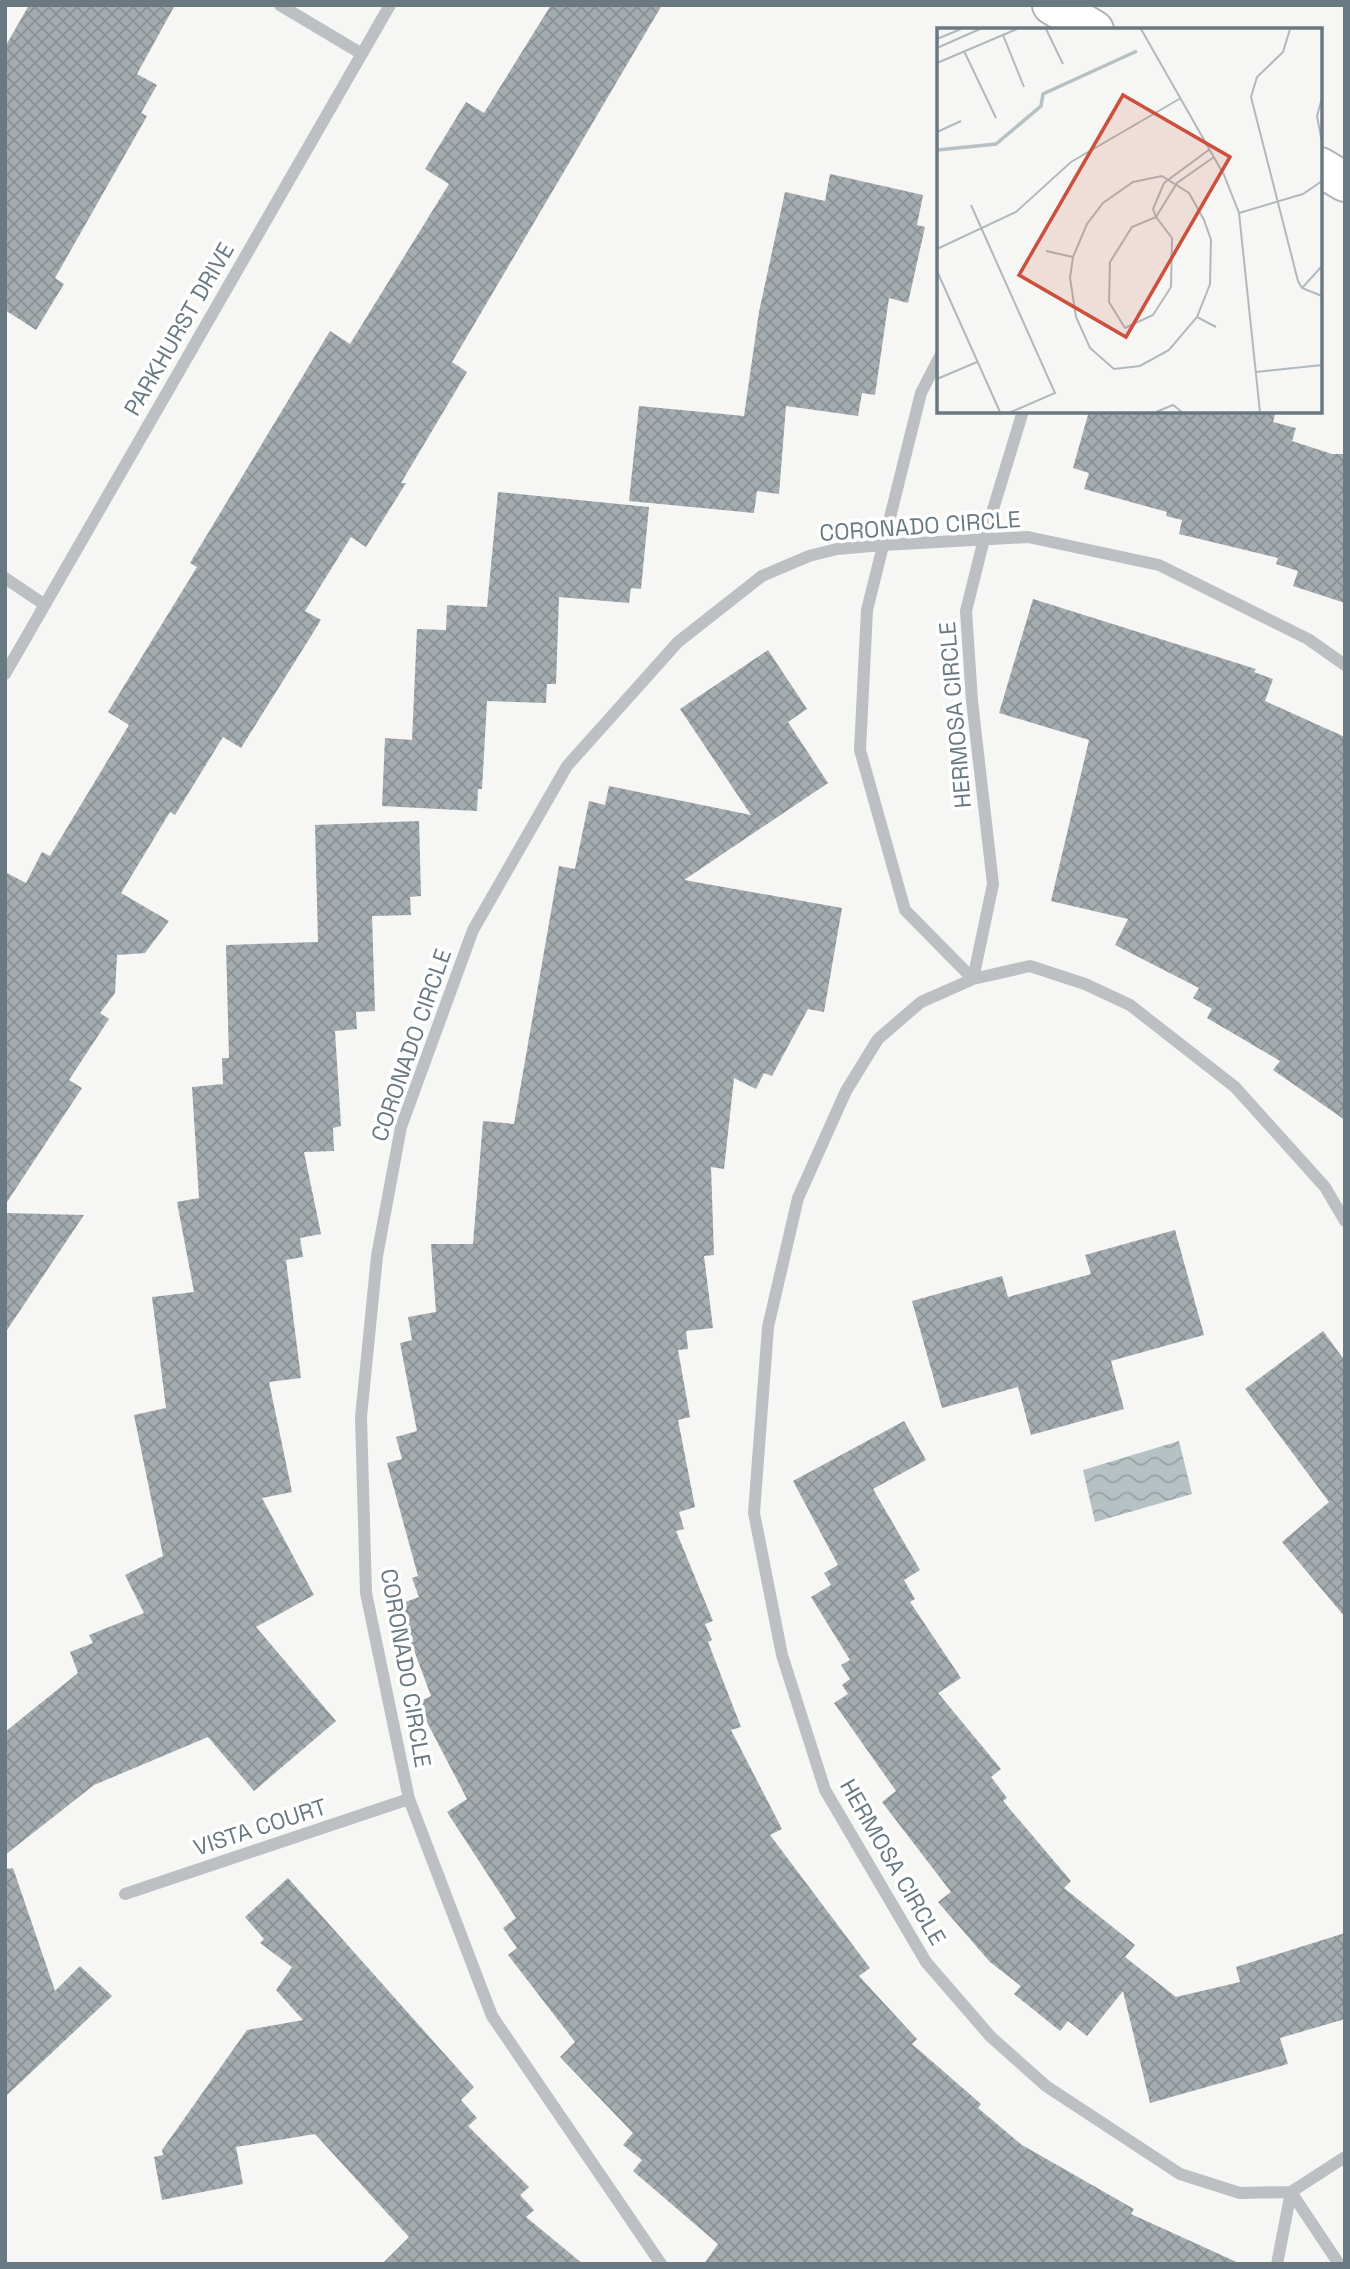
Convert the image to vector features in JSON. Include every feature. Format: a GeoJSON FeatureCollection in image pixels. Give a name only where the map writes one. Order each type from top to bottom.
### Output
{"type":"FeatureCollection","features":[{"type":"Feature","properties":{"kind":"main road"},"geometry":{"type":"LineString","coordinates":[[1052,5],[1091,28]]}},
{"type":"Feature","properties":{"kind":"main road"},"geometry":{"type":"LineString","coordinates":[[1322,168],[1345,182]]}},
{"type":"Feature","properties":{"kind":"street"},"geometry":{"type":"LineString","coordinates":[[280,5],[362,54]]}},
{"type":"Feature","properties":{"kind":"street","name":"PARKHURST DRIVE"},"geometry":{"type":"LineString","coordinates":[[5,674],[390,5]]}},
{"type":"Feature","properties":{"kind":"street"},"geometry":{"type":"LineString","coordinates":[[937,362],[921,393],[867,610],[860,750],[905,910],[972,979]]}},
{"type":"Feature","properties":{"kind":"street","name":"HERMOSA CIRCLE"},"geometry":{"type":"LineString","coordinates":[[972,979],[993,884],[972,701],[966,611],[984,539],[1022,413]]}},
{"type":"Feature","properties":{"kind":"street","name":"CORONADO CIRCLE"},"geometry":{"type":"LineString","coordinates":[[661,2264],[492,2016],[409,1800],[366,1593],[361,1417],[377,1256],[401,1127],[472,930],[566,766],[678,642],[762,576],[808,556],[837,549],[1028,537],[1159,565],[1308,639],[1345,665]]}},
{"type":"Feature","properties":{"kind":"street"},"geometry":{"type":"LineString","coordinates":[[5,578],[45,605]]}},
{"type":"Feature","properties":{"kind":"street","name":"HERMOSA CIRCLE"},"geometry":{"type":"LineString","coordinates":[[1291,2192],[1240,2193],[1180,2174],[1046,2086],[990,2036],[926,1962],[825,1790],[782,1655],[754,1513],[768,1327],[799,1198],[846,1091],[878,1039],[922,1002],[972,979],[1030,966],[1085,984],[1129,1005],[1235,1087],[1325,1187],[1345,1221]]}},
{"type":"Feature","properties":{"kind":"street","name":"VISTA COURT"},"geometry":{"type":"LineString","coordinates":[[125,1894],[409,1800]]}},
{"type":"Feature","properties":{"kind":"street"},"geometry":{"type":"LineString","coordinates":[[1277,2264],[1291,2192],[1345,2157]]}},
{"type":"Feature","properties":{"kind":"street"},"geometry":{"type":"LineString","coordinates":[[1291,2192],[1339,2264]]}},
{"type":"Feature","properties":{"kind":"water"},"geometry":{"type":"Polygon","coordinates":[[[1179,1441],[1192,1494],[1095,1522],[1083,1470],[1179,1441]]]}},
{"type":"Feature","properties":{"kind":"building"},"geometry":{"type":"Polygon","coordinates":[[[29,5],[175,5],[137,74],[157,85],[141,113],[147,116],[55,278],[64,284],[36,330],[5,310],[5,47],[29,5]]]}},
{"type":"Feature","properties":{"kind":"building"},"geometry":{"type":"Polygon","coordinates":[[[551,5],[662,5],[452,362],[467,372],[401,483],[406,483],[366,547],[351,537],[305,611],[321,620],[241,748],[223,737],[175,815],[170,812],[121,893],[169,921],[145,953],[117,955],[115,993],[100,1013],[109,1019],[69,1080],[82,1088],[5,1205],[5,872],[26,883],[42,852],[50,856],[129,725],[108,712],[197,567],[190,563],[330,331],[350,344],[449,184],[425,169],[466,102],[484,113],[551,5]]]}},
{"type":"Feature","properties":{"kind":"building"},"geometry":{"type":"Polygon","coordinates":[[[830,174],[923,195],[917,225],[925,227],[908,303],[889,298],[875,395],[862,393],[858,416],[786,406],[779,494],[757,491],[754,513],[629,501],[639,406],[744,416],[759,312],[785,192],[825,201],[830,174]]]}},
{"type":"Feature","properties":{"kind":"building"},"geometry":{"type":"Polygon","coordinates":[[[1088,413],[1275,413],[1273,422],[1296,428],[1292,441],[1332,454],[1345,454],[1345,603],[1293,586],[1298,571],[1276,564],[1278,558],[1179,534],[1182,520],[1166,516],[1167,512],[1084,489],[1089,473],[1073,468],[1088,413]]]}},
{"type":"Feature","properties":{"kind":"building"},"geometry":{"type":"Polygon","coordinates":[[[498,492],[649,507],[641,589],[631,588],[629,603],[559,597],[556,684],[547,684],[546,703],[487,701],[482,789],[478,789],[477,811],[382,806],[385,738],[412,740],[417,629],[446,630],[447,605],[487,607],[498,492]]]}},
{"type":"Feature","properties":{"kind":"building"},"geometry":{"type":"Polygon","coordinates":[[[1033,599],[1256,669],[1254,672],[1273,679],[1265,701],[1345,737],[1345,1120],[1273,1070],[1280,1061],[1207,1018],[1212,1009],[1193,998],[1199,988],[1115,945],[1128,919],[1051,901],[1089,740],[999,713],[1033,599]]]}},
{"type":"Feature","properties":{"kind":"building"},"geometry":{"type":"Polygon","coordinates":[[[768,650],[807,709],[788,722],[828,783],[684,880],[842,908],[824,1012],[808,1009],[772,1076],[764,1073],[756,1089],[734,1078],[724,1169],[711,1167],[714,1255],[704,1256],[713,1328],[686,1331],[688,1349],[678,1350],[690,1417],[678,1420],[695,1507],[679,1512],[684,1529],[676,1531],[713,1621],[705,1624],[712,1640],[708,1642],[741,1727],[731,1730],[782,1829],[770,1835],[870,1968],[859,1976],[917,2039],[912,2044],[981,2104],[978,2108],[1022,2145],[1134,2209],[1131,2214],[1241,2264],[704,2264],[718,2244],[633,2171],[642,2160],[623,2145],[633,2133],[560,2057],[575,2042],[508,1955],[517,1948],[503,1928],[516,1918],[447,1812],[467,1799],[417,1703],[431,1696],[397,1605],[419,1597],[412,1578],[418,1576],[387,1463],[402,1459],[396,1437],[417,1431],[400,1343],[412,1340],[408,1317],[436,1312],[431,1244],[473,1244],[483,1121],[514,1124],[559,866],[575,869],[589,801],[605,805],[609,786],[751,815],[680,709],[768,650]]]}},
{"type":"Feature","properties":{"kind":"building"},"geometry":{"type":"Polygon","coordinates":[[[419,821],[421,896],[410,897],[411,915],[372,916],[375,1011],[356,1012],[357,1029],[335,1031],[341,1126],[333,1128],[334,1151],[304,1152],[321,1234],[300,1238],[303,1257],[286,1260],[301,1378],[269,1382],[292,1492],[262,1498],[314,1595],[256,1627],[336,1721],[254,1791],[208,1737],[94,1785],[5,1855],[5,1732],[78,1673],[70,1652],[93,1643],[89,1635],[144,1613],[125,1575],[163,1556],[134,1415],[166,1408],[152,1297],[194,1292],[177,1202],[199,1198],[192,1087],[223,1084],[222,1058],[229,1058],[226,945],[318,942],[315,825],[419,821]]]}},
{"type":"Feature","properties":{"kind":"building"},"geometry":{"type":"Polygon","coordinates":[[[5,1213],[84,1215],[5,1333],[5,1213]]]}},
{"type":"Feature","properties":{"kind":"building"},"geometry":{"type":"Polygon","coordinates":[[[1175,1230],[1204,1335],[1111,1361],[1124,1409],[1031,1435],[1018,1387],[942,1408],[912,1301],[1002,1276],[1008,1297],[1091,1274],[1085,1255],[1175,1230]]]}},
{"type":"Feature","properties":{"kind":"building"},"geometry":{"type":"Polygon","coordinates":[[[1323,1331],[1345,1361],[1345,1617],[1282,1542],[1329,1502],[1245,1389],[1323,1331]]]}},
{"type":"Feature","properties":{"kind":"building"},"geometry":{"type":"Polygon","coordinates":[[[904,1421],[926,1460],[873,1489],[920,1570],[904,1580],[915,1599],[910,1602],[961,1678],[938,1693],[1001,1769],[991,1777],[1007,1798],[1003,1801],[1071,1881],[1064,1888],[1135,1945],[1125,1957],[1176,1997],[1240,1982],[1236,1967],[1345,1933],[1345,2019],[1280,2038],[1288,2064],[1150,2103],[1123,1991],[1087,2036],[1068,2021],[1060,2031],[1014,1994],[1021,1986],[990,1962],[938,1902],[951,1892],[882,1802],[896,1791],[834,1703],[848,1694],[842,1685],[850,1679],[841,1665],[850,1660],[811,1597],[831,1585],[824,1573],[838,1565],[793,1481],[904,1421]]]}},
{"type":"Feature","properties":{"kind":"building"},"geometry":{"type":"Polygon","coordinates":[[[13,1868],[55,1991],[80,1966],[112,1996],[5,2097],[5,1869],[13,1868]]]}},
{"type":"Feature","properties":{"kind":"building"},"geometry":{"type":"Polygon","coordinates":[[[288,1878],[474,2087],[461,2100],[477,2118],[468,2126],[529,2187],[520,2195],[534,2210],[526,2217],[583,2264],[382,2264],[409,2237],[315,2134],[236,2147],[243,2184],[162,2200],[154,2157],[163,2155],[162,2150],[247,2030],[303,2020],[276,1990],[292,1967],[260,1943],[264,1939],[245,1917],[288,1878]]]}}]}
